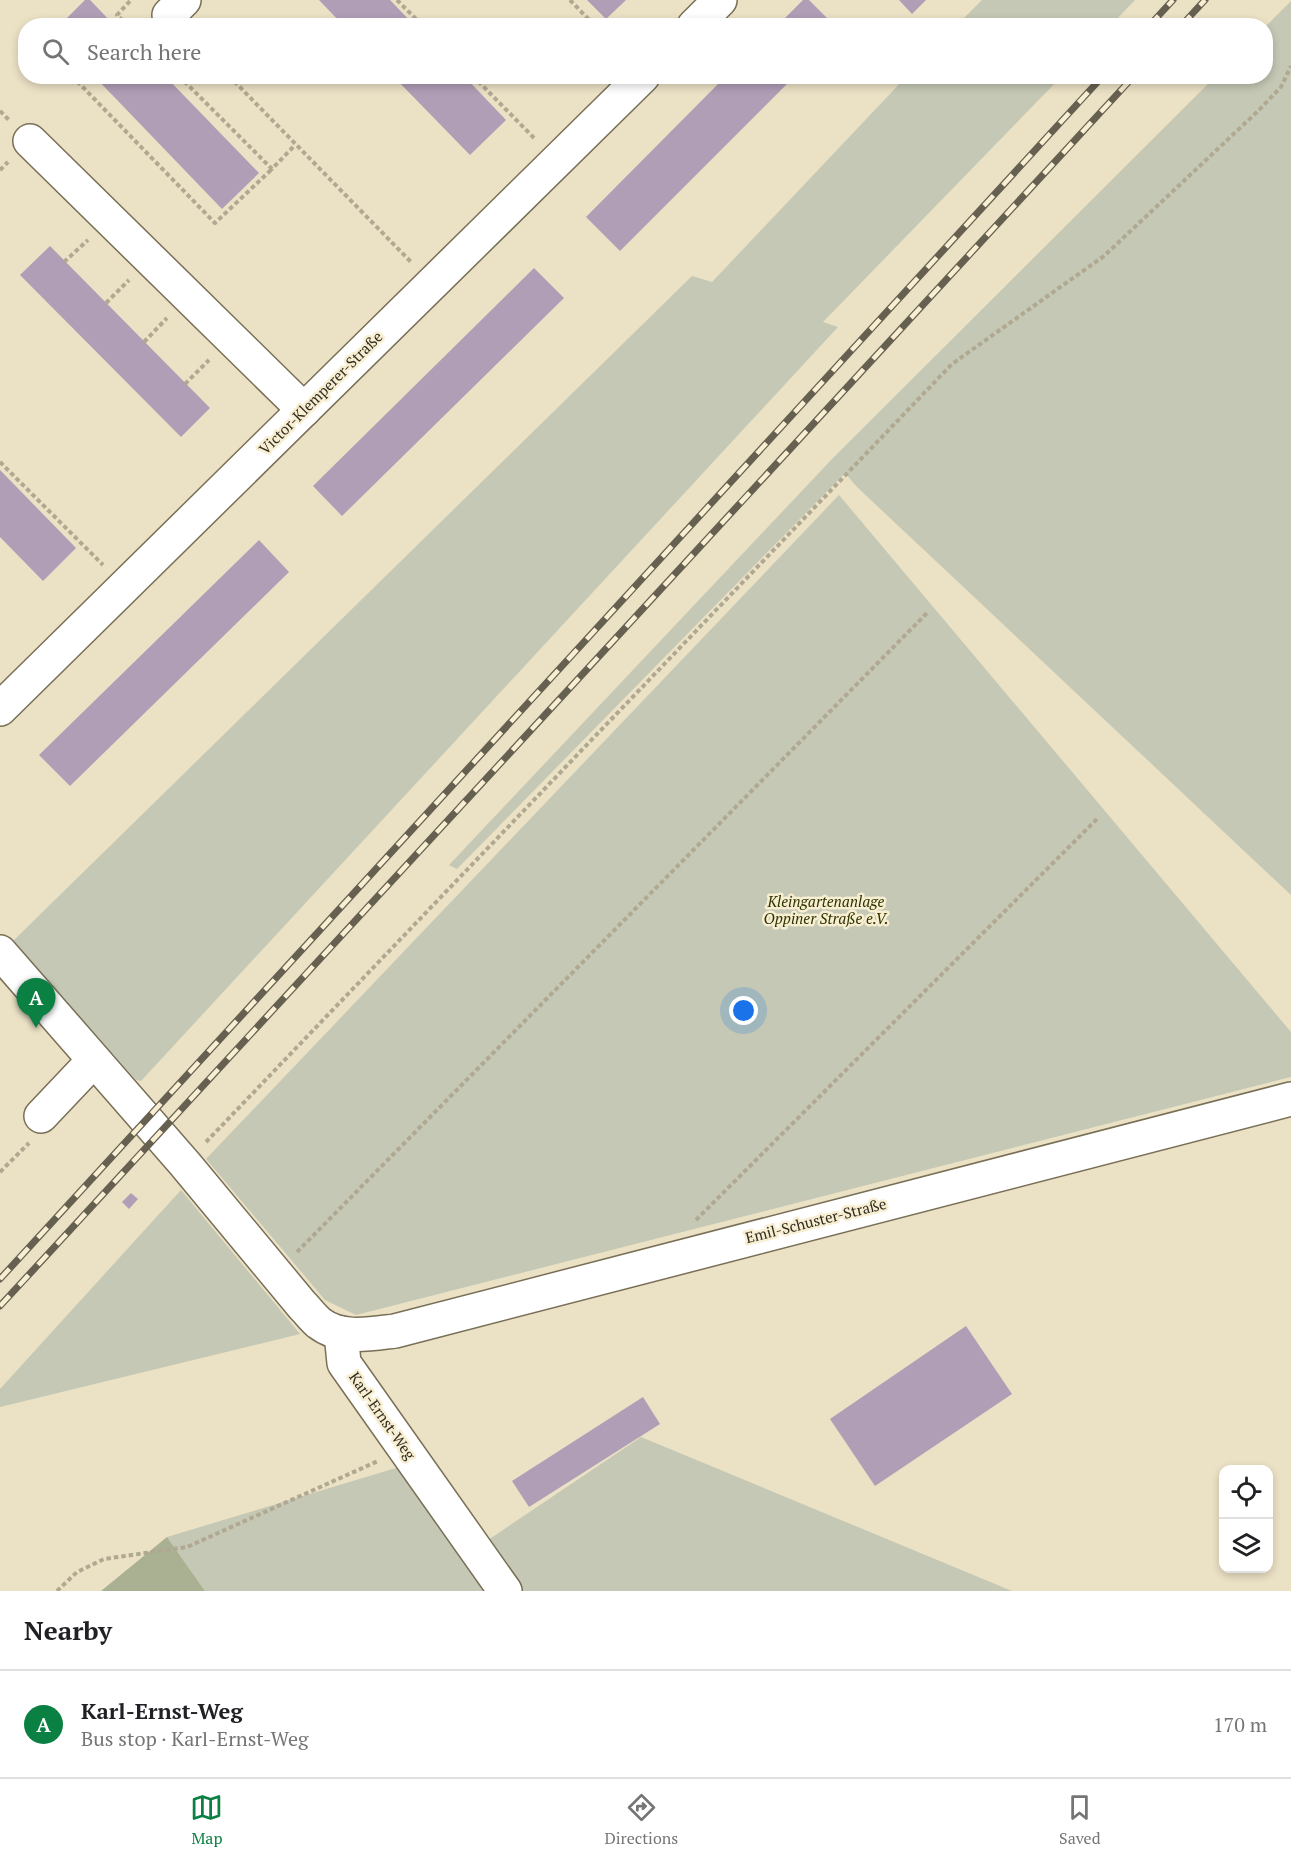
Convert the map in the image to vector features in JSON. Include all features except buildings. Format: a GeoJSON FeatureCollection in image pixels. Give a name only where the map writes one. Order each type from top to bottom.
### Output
{"type":"FeatureCollection","features":[{"type":"Feature","properties":{"kind":"street","name":"Victor-Klemperer-Straße"},"geometry":{"type":"LineString","coordinates":[[0,709],[635,84]]}},
{"type":"Feature","properties":{"kind":"street"},"geometry":{"type":"LineString","coordinates":[[30,141],[304,410]]}},
{"type":"Feature","properties":{"kind":"street"},"geometry":{"type":"LineString","coordinates":[[0,952],[185,1164],[274,1273],[320,1323],[341,1333]]}},
{"type":"Feature","properties":{"kind":"street"},"geometry":{"type":"LineString","coordinates":[[41,1116],[94,1060]]}},
{"type":"Feature","properties":{"kind":"street","name":"Emil-Schuster-Straße"},"geometry":{"type":"LineString","coordinates":[[341,1333],[362,1335],[395,1331],[681,1255],[1291,1099]]}},
{"type":"Feature","properties":{"kind":"street","name":"Karl-Ernst-Weg"},"geometry":{"type":"LineString","coordinates":[[341,1333],[344,1363],[505,1591]]}},
{"type":"Feature","properties":{"kind":"path"},"geometry":{"type":"LineString","coordinates":[[120,18],[117,15],[131,0]]}},
{"type":"Feature","properties":{"kind":"path"},"geometry":{"type":"LineString","coordinates":[[398,0],[415,18]]}},
{"type":"Feature","properties":{"kind":"path"},"geometry":{"type":"LineString","coordinates":[[570,0],[587,18]]}},
{"type":"Feature","properties":{"kind":"path"},"geometry":{"type":"LineString","coordinates":[[185,1164],[952,363],[1104,256],[1257,112],[1281,87],[1291,66]]}},
{"type":"Feature","properties":{"kind":"path"},"geometry":{"type":"LineString","coordinates":[[80,84],[215,223],[295,145]]}},
{"type":"Feature","properties":{"kind":"path"},"geometry":{"type":"LineString","coordinates":[[187,84],[272,169]]}},
{"type":"Feature","properties":{"kind":"path"},"geometry":{"type":"LineString","coordinates":[[237,84],[432,283]]}},
{"type":"Feature","properties":{"kind":"path"},"geometry":{"type":"LineString","coordinates":[[481,84],[557,161]]}},
{"type":"Feature","properties":{"kind":"path"},"geometry":{"type":"LineString","coordinates":[[64,262],[95,233]]}},
{"type":"Feature","properties":{"kind":"path"},"geometry":{"type":"LineString","coordinates":[[106,303],[132,277]]}},
{"type":"Feature","properties":{"kind":"path"},"geometry":{"type":"LineString","coordinates":[[144,342],[159,327]]}},
{"type":"Feature","properties":{"kind":"path"},"geometry":{"type":"LineString","coordinates":[[0,462],[125,586]]}},
{"type":"Feature","properties":{"kind":"path"},"geometry":{"type":"LineString","coordinates":[[274,1273],[927,614]]}},
{"type":"Feature","properties":{"kind":"path"},"geometry":{"type":"LineString","coordinates":[[681,1255],[685,1231],[1099,817]]}},
{"type":"Feature","properties":{"kind":"path"},"geometry":{"type":"LineString","coordinates":[[0,1172],[36,1137],[41,1116]]}},
{"type":"Feature","properties":{"kind":"path"},"geometry":{"type":"LineString","coordinates":[[57,1591],[77,1572],[104,1559],[187,1547],[406,1449]]}},
{"type":"Feature","properties":{"kind":"green space"},"geometry":{"type":"Polygon","coordinates":[[[982,0],[1135,0],[1118,18],[964,18],[982,0]]]}},
{"type":"Feature","properties":{"kind":"green space"},"geometry":{"type":"Polygon","coordinates":[[[1291,1],[1291,895],[857,487],[845,473],[457,869],[449,865],[832,459],[1208,84],[1273,84],[1273,19],[1291,1]]]}},
{"type":"Feature","properties":{"kind":"green space"},"geometry":{"type":"Polygon","coordinates":[[[899,84],[1054,84],[823,322],[838,327],[141,1081],[136,1080],[13,941],[692,276],[712,282],[899,84]]]}},
{"type":"Feature","properties":{"kind":"green space","name":"Kleingartenanlage Oppiner Straße e.V."},"geometry":{"type":"Polygon","coordinates":[[[839,495],[1291,1032],[1291,1077],[356,1315],[325,1300],[206,1159],[839,495]]]}},
{"type":"Feature","properties":{"kind":"green space"},"geometry":{"type":"Polygon","coordinates":[[[181,1190],[300,1334],[0,1407],[0,1389],[181,1190]]]}},
{"type":"Feature","properties":{"kind":"green space"},"geometry":{"type":"Polygon","coordinates":[[[641,1437],[1012,1591],[515,1591],[482,1544],[641,1437]]]}},
{"type":"Feature","properties":{"kind":"green space"},"geometry":{"type":"Polygon","coordinates":[[[406,1465],[494,1591],[205,1591],[167,1537],[406,1465]]]}},
{"type":"Feature","properties":{"kind":"green space"},"geometry":{"type":"Polygon","coordinates":[[[167,1537],[205,1591],[101,1591],[167,1537]]]}},
{"type":"Feature","properties":{"kind":"railway"},"geometry":{"type":"LineString","coordinates":[[1156,18],[1173,0]]}},
{"type":"Feature","properties":{"kind":"railway"},"geometry":{"type":"LineString","coordinates":[[1188,18],[1205,0]]}},
{"type":"Feature","properties":{"kind":"railway"},"geometry":{"type":"LineString","coordinates":[[0,1279],[1096,84]]}},
{"type":"Feature","properties":{"kind":"railway"},"geometry":{"type":"LineString","coordinates":[[0,1306],[1127,84]]}},
{"type":"Feature","properties":{"kind":"place","name":"Karl-Ernst-Weg"},"geometry":{"type":"Point","coordinates":[36,1028]}}]}
